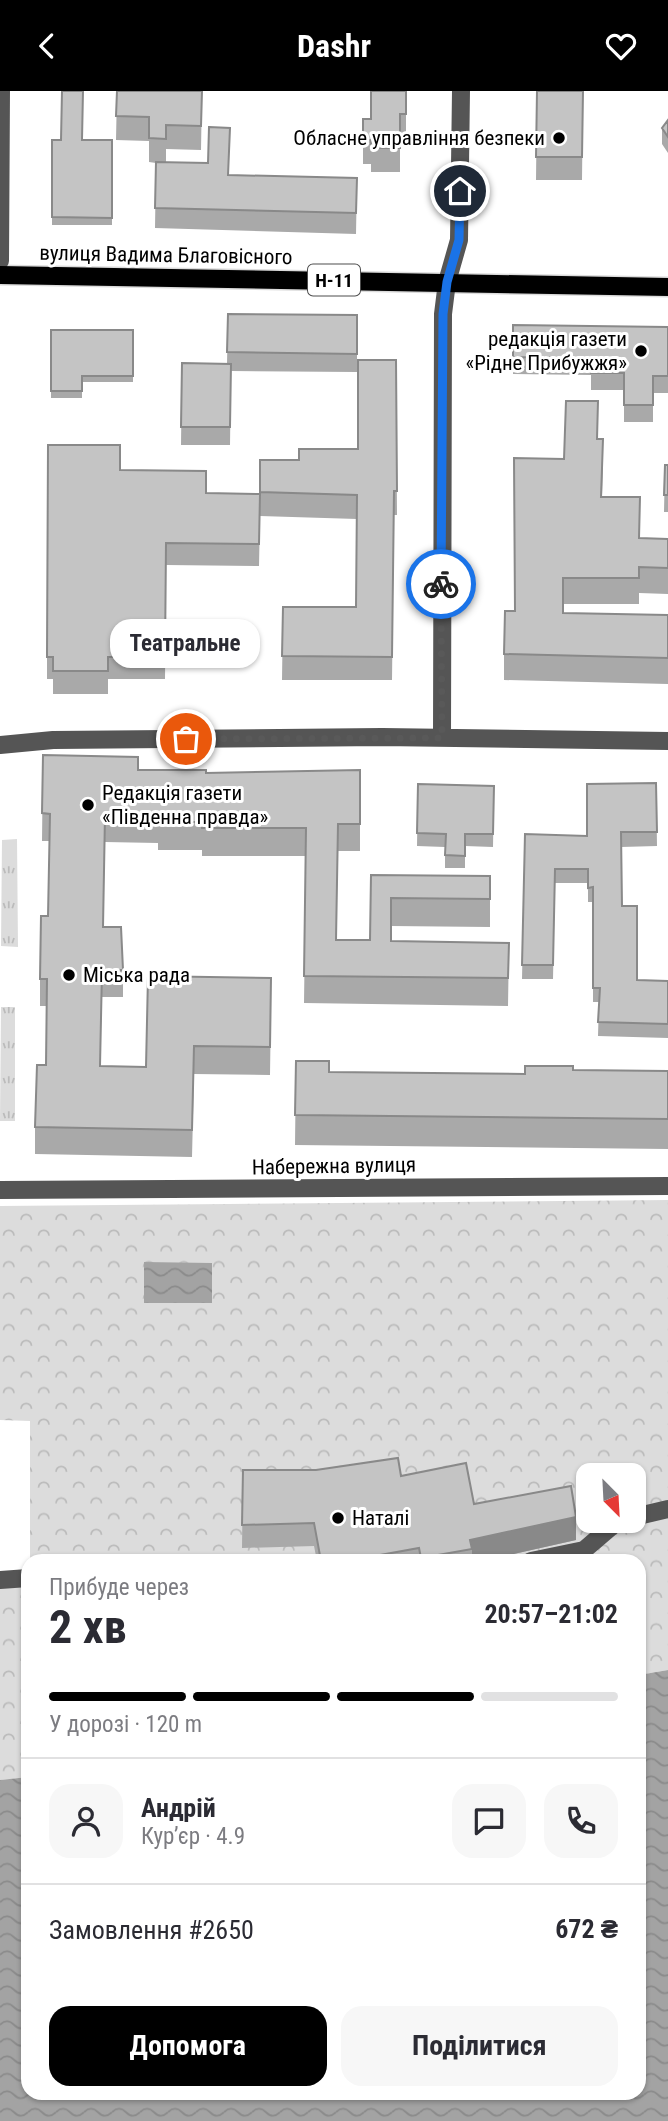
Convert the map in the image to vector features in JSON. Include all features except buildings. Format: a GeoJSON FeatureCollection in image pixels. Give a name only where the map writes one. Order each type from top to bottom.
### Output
{"type":"FeatureCollection","features":[{"type":"Feature","properties":{"kind":"main road","name":"вулиця Вадима Благовісного"},"geometry":{"type":"LineString","coordinates":[[0,275],[668,287]]}},
{"type":"Feature","properties":{"kind":"street"},"geometry":{"type":"LineString","coordinates":[[0,261],[1,91]]}},
{"type":"Feature","properties":{"kind":"street"},"geometry":{"type":"LineString","coordinates":[[442,738],[443,314],[447,282],[459,240],[461,91]]}},
{"type":"Feature","properties":{"kind":"street"},"geometry":{"type":"LineString","coordinates":[[0,745],[53,740],[442,738],[668,741]]}},
{"type":"Feature","properties":{"kind":"street","name":"Набережна вулиця"},"geometry":{"type":"LineString","coordinates":[[0,1190],[668,1186]]}},
{"type":"Feature","properties":{"kind":"street"},"geometry":{"type":"LineString","coordinates":[[646,1514],[668,1509]]}},
{"type":"Feature","properties":{"kind":"street"},"geometry":{"type":"LineString","coordinates":[[565,1554],[584,1550],[604,1533]]}},
{"type":"Feature","properties":{"kind":"street"},"geometry":{"type":"LineString","coordinates":[[0,1580],[21,1579]]}},
{"type":"Feature","properties":{"kind":"green space"},"geometry":{"type":"Polygon","coordinates":[[[17,839],[18,947],[1,946],[2,840],[17,839]]]}},
{"type":"Feature","properties":{"kind":"green space"},"geometry":{"type":"Polygon","coordinates":[[[1,1007],[15,1007],[15,1121],[0,1121],[1,1007]]]}},
{"type":"Feature","properties":{"kind":"green space"},"geometry":{"type":"Polygon","coordinates":[[[668,1200],[668,1670],[646,1674],[646,1554],[30,1554],[30,1421],[0,1420],[0,1206],[668,1200]]]}},
{"type":"Feature","properties":{"kind":"green space"},"geometry":{"type":"Polygon","coordinates":[[[21,1584],[21,1778],[0,1780],[0,1587],[21,1584]]]}},
{"type":"Feature","properties":{"kind":"water"},"geometry":{"type":"Polygon","coordinates":[[[144,1262],[212,1263],[212,1303],[144,1303],[144,1262]]]}},
{"type":"Feature","properties":{"kind":"water"},"geometry":{"type":"Polygon","coordinates":[[[668,1670],[668,2121],[0,2121],[0,1780],[21,1778],[21,2100],[646,2100],[646,1674],[668,1670]]]}},
{"type":"Feature","properties":{"kind":"way so far"},"geometry":{"type":"LineString","coordinates":[[186,739],[442,738],[441,584]]}},
{"type":"Feature","properties":{"kind":"place","name":"Обласне управління безпеки"},"geometry":{"type":"Point","coordinates":[559,138]}},
{"type":"Feature","properties":{"kind":"place","name":"редакція газети «Рідне Прибужжя»"},"geometry":{"type":"Point","coordinates":[641,351]}},
{"type":"Feature","properties":{"kind":"place","name":"Театральне"},"geometry":{"type":"Point","coordinates":[186,739]}},
{"type":"Feature","properties":{"kind":"place","name":"Редакція газети «Південна правда»"},"geometry":{"type":"Point","coordinates":[88,805]}},
{"type":"Feature","properties":{"kind":"place","name":"Міська рада"},"geometry":{"type":"Point","coordinates":[69,975]}},
{"type":"Feature","properties":{"kind":"place","name":"Наталі"},"geometry":{"type":"Point","coordinates":[338,1518]}},
{"type":"Feature","properties":{"kind":"route"},"geometry":{"type":"LineString","coordinates":[[441,584],[443,314],[447,282],[459,240],[460,191]]}}]}
